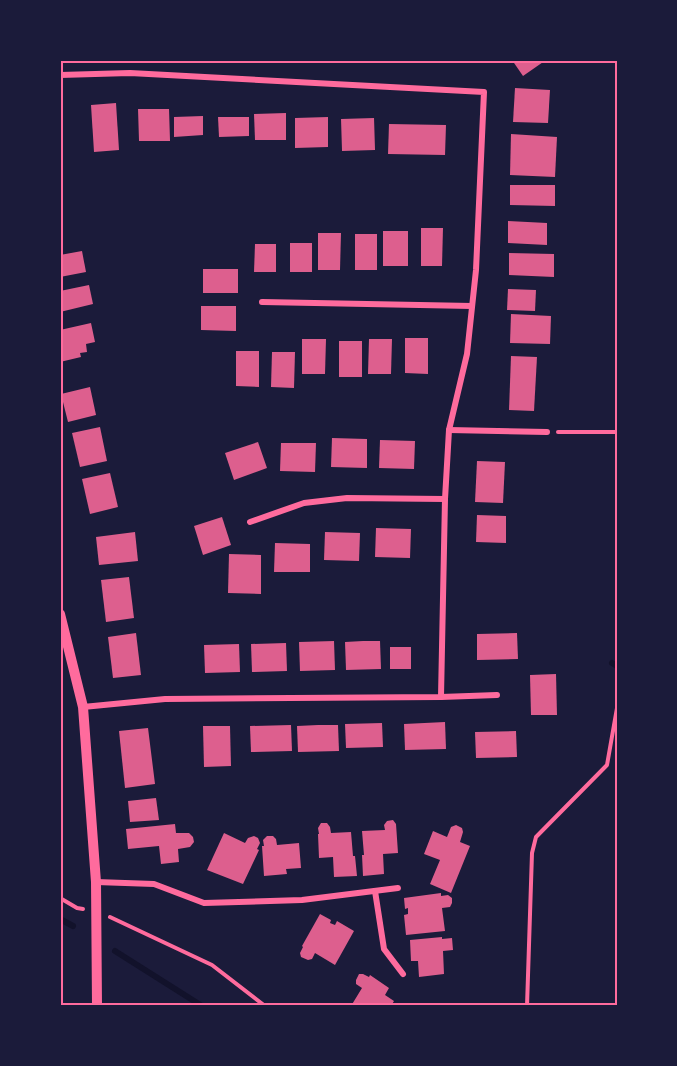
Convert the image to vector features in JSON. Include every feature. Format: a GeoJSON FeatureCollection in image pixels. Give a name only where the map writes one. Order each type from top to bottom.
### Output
{"type":"FeatureCollection","features":[{"type":"Feature","properties":{"kind":"street"},"geometry":{"type":"LineString","coordinates":[[60,75],[130,74],[484,92],[476,270],[467,354],[449,430],[445,499],[441,697]]}},
{"type":"Feature","properties":{"kind":"street"},"geometry":{"type":"LineString","coordinates":[[262,302],[472,306]]}},
{"type":"Feature","properties":{"kind":"street"},"geometry":{"type":"LineString","coordinates":[[449,430],[548,432]]}},
{"type":"Feature","properties":{"kind":"street"},"geometry":{"type":"LineString","coordinates":[[250,522],[304,503],[347,498],[445,499]]}},
{"type":"Feature","properties":{"kind":"street"},"geometry":{"type":"LineString","coordinates":[[60,614],[83,707],[96,882],[97,1006]]}},
{"type":"Feature","properties":{"kind":"street"},"geometry":{"type":"LineString","coordinates":[[83,707],[165,699],[496,695]]}},
{"type":"Feature","properties":{"kind":"street"},"geometry":{"type":"LineString","coordinates":[[96,882],[154,885],[204,903],[302,900],[398,888]]}},
{"type":"Feature","properties":{"kind":"street"},"geometry":{"type":"LineString","coordinates":[[375,891],[384,949],[403,974]]}},
{"type":"Feature","properties":{"kind":"path"},"geometry":{"type":"LineString","coordinates":[[548,432],[617,432]]}},
{"type":"Feature","properties":{"kind":"path"},"geometry":{"type":"LineString","coordinates":[[526,1006],[531,853],[536,837],[607,765],[617,708]]}},
{"type":"Feature","properties":{"kind":"path"},"geometry":{"type":"LineString","coordinates":[[60,898],[77,908],[97,910],[212,965],[265,1006]]}},
{"type":"Feature","properties":{"kind":"building"},"geometry":{"type":"Polygon","coordinates":[[[512,60],[546,60],[523,76],[512,60]]]}},
{"type":"Feature","properties":{"kind":"building"},"geometry":{"type":"Polygon","coordinates":[[[515,88],[550,90],[548,123],[513,122],[515,88]]]}},
{"type":"Feature","properties":{"kind":"building"},"geometry":{"type":"Polygon","coordinates":[[[116,103],[119,150],[94,152],[91,105],[116,103]]]}},
{"type":"Feature","properties":{"kind":"building"},"geometry":{"type":"Polygon","coordinates":[[[138,109],[169,109],[170,141],[139,141],[138,109]]]}},
{"type":"Feature","properties":{"kind":"building"},"geometry":{"type":"Polygon","coordinates":[[[286,113],[286,140],[255,140],[254,114],[286,113]]]}},
{"type":"Feature","properties":{"kind":"building"},"geometry":{"type":"Polygon","coordinates":[[[203,116],[203,135],[174,137],[174,117],[203,116]]]}},
{"type":"Feature","properties":{"kind":"building"},"geometry":{"type":"Polygon","coordinates":[[[218,117],[249,117],[249,136],[219,137],[218,117]]]}},
{"type":"Feature","properties":{"kind":"building"},"geometry":{"type":"Polygon","coordinates":[[[328,117],[328,147],[295,148],[295,118],[328,117]]]}},
{"type":"Feature","properties":{"kind":"building"},"geometry":{"type":"Polygon","coordinates":[[[374,118],[375,150],[342,151],[341,119],[374,118]]]}},
{"type":"Feature","properties":{"kind":"building"},"geometry":{"type":"Polygon","coordinates":[[[389,124],[446,125],[445,155],[388,154],[389,124]]]}},
{"type":"Feature","properties":{"kind":"building"},"geometry":{"type":"Polygon","coordinates":[[[511,134],[557,137],[555,177],[510,175],[511,134]]]}},
{"type":"Feature","properties":{"kind":"building"},"geometry":{"type":"Polygon","coordinates":[[[510,185],[555,185],[555,206],[510,205],[510,185]]]}},
{"type":"Feature","properties":{"kind":"building"},"geometry":{"type":"Polygon","coordinates":[[[508,221],[547,223],[547,245],[508,243],[508,221]]]}},
{"type":"Feature","properties":{"kind":"building"},"geometry":{"type":"Polygon","coordinates":[[[421,228],[443,228],[442,266],[421,266],[421,228]]]}},
{"type":"Feature","properties":{"kind":"building"},"geometry":{"type":"Polygon","coordinates":[[[383,231],[408,231],[408,266],[383,266],[383,231]]]}},
{"type":"Feature","properties":{"kind":"building"},"geometry":{"type":"Polygon","coordinates":[[[318,233],[341,233],[340,270],[318,270],[318,233]]]}},
{"type":"Feature","properties":{"kind":"building"},"geometry":{"type":"Polygon","coordinates":[[[355,234],[377,234],[377,270],[355,270],[355,234]]]}},
{"type":"Feature","properties":{"kind":"building"},"geometry":{"type":"Polygon","coordinates":[[[290,243],[312,243],[312,272],[290,272],[290,243]]]}},
{"type":"Feature","properties":{"kind":"building"},"geometry":{"type":"Polygon","coordinates":[[[255,244],[276,244],[276,272],[254,272],[255,244]]]}},
{"type":"Feature","properties":{"kind":"building"},"geometry":{"type":"Polygon","coordinates":[[[82,251],[86,272],[60,277],[60,255],[82,251]]]}},
{"type":"Feature","properties":{"kind":"building"},"geometry":{"type":"Polygon","coordinates":[[[509,253],[554,254],[554,277],[509,275],[509,253]]]}},
{"type":"Feature","properties":{"kind":"building"},"geometry":{"type":"Polygon","coordinates":[[[203,269],[238,269],[238,293],[203,293],[203,269]]]}},
{"type":"Feature","properties":{"kind":"building"},"geometry":{"type":"Polygon","coordinates":[[[89,285],[93,304],[60,312],[60,291],[89,285]]]}},
{"type":"Feature","properties":{"kind":"building"},"geometry":{"type":"Polygon","coordinates":[[[508,289],[536,290],[535,311],[507,310],[508,289]]]}},
{"type":"Feature","properties":{"kind":"building"},"geometry":{"type":"Polygon","coordinates":[[[201,306],[236,306],[236,331],[201,330],[201,306]]]}},
{"type":"Feature","properties":{"kind":"building"},"geometry":{"type":"Polygon","coordinates":[[[511,314],[551,316],[550,344],[510,343],[511,314]]]}},
{"type":"Feature","properties":{"kind":"building"},"geometry":{"type":"Polygon","coordinates":[[[91,323],[95,342],[86,344],[87,352],[80,353],[81,357],[60,362],[60,330],[91,323]]]}},
{"type":"Feature","properties":{"kind":"building"},"geometry":{"type":"Polygon","coordinates":[[[405,338],[428,338],[428,374],[405,373],[405,338]]]}},
{"type":"Feature","properties":{"kind":"building"},"geometry":{"type":"Polygon","coordinates":[[[302,339],[326,339],[325,374],[302,374],[302,339]]]}},
{"type":"Feature","properties":{"kind":"building"},"geometry":{"type":"Polygon","coordinates":[[[369,339],[392,339],[391,374],[368,374],[369,339]]]}},
{"type":"Feature","properties":{"kind":"building"},"geometry":{"type":"Polygon","coordinates":[[[339,341],[362,341],[362,377],[339,377],[339,341]]]}},
{"type":"Feature","properties":{"kind":"building"},"geometry":{"type":"Polygon","coordinates":[[[236,351],[259,351],[259,387],[236,386],[236,351]]]}},
{"type":"Feature","properties":{"kind":"building"},"geometry":{"type":"Polygon","coordinates":[[[272,352],[295,352],[294,388],[271,387],[272,352]]]}},
{"type":"Feature","properties":{"kind":"building"},"geometry":{"type":"Polygon","coordinates":[[[511,356],[537,357],[534,411],[509,410],[511,356]]]}},
{"type":"Feature","properties":{"kind":"building"},"geometry":{"type":"Polygon","coordinates":[[[90,387],[96,415],[68,422],[61,394],[90,387]]]}},
{"type":"Feature","properties":{"kind":"building"},"geometry":{"type":"Polygon","coordinates":[[[100,427],[107,461],[80,467],[72,433],[100,427]]]}},
{"type":"Feature","properties":{"kind":"building"},"geometry":{"type":"Polygon","coordinates":[[[332,438],[367,439],[367,468],[331,467],[332,438]]]}},
{"type":"Feature","properties":{"kind":"building"},"geometry":{"type":"Polygon","coordinates":[[[380,440],[415,441],[414,469],[379,468],[380,440]]]}},
{"type":"Feature","properties":{"kind":"building"},"geometry":{"type":"Polygon","coordinates":[[[258,442],[267,468],[234,480],[225,453],[258,442]]]}},
{"type":"Feature","properties":{"kind":"building"},"geometry":{"type":"Polygon","coordinates":[[[281,443],[316,443],[315,472],[280,471],[281,443]]]}},
{"type":"Feature","properties":{"kind":"building"},"geometry":{"type":"Polygon","coordinates":[[[477,461],[505,462],[503,503],[475,502],[477,461]]]}},
{"type":"Feature","properties":{"kind":"building"},"geometry":{"type":"Polygon","coordinates":[[[110,473],[118,507],[90,514],[82,479],[110,473]]]}},
{"type":"Feature","properties":{"kind":"building"},"geometry":{"type":"Polygon","coordinates":[[[477,515],[506,516],[506,543],[476,542],[477,515]]]}},
{"type":"Feature","properties":{"kind":"building"},"geometry":{"type":"Polygon","coordinates":[[[222,517],[231,545],[203,555],[194,526],[222,517]]]}},
{"type":"Feature","properties":{"kind":"building"},"geometry":{"type":"Polygon","coordinates":[[[376,528],[411,529],[410,558],[375,557],[376,528]]]}},
{"type":"Feature","properties":{"kind":"building"},"geometry":{"type":"Polygon","coordinates":[[[135,532],[138,561],[99,565],[96,537],[135,532]]]}},
{"type":"Feature","properties":{"kind":"building"},"geometry":{"type":"Polygon","coordinates":[[[325,532],[360,533],[359,561],[324,560],[325,532]]]}},
{"type":"Feature","properties":{"kind":"building"},"geometry":{"type":"Polygon","coordinates":[[[275,543],[310,544],[310,572],[274,572],[275,543]]]}},
{"type":"Feature","properties":{"kind":"building"},"geometry":{"type":"Polygon","coordinates":[[[229,554],[261,555],[261,594],[228,593],[229,554]]]}},
{"type":"Feature","properties":{"kind":"building"},"geometry":{"type":"Polygon","coordinates":[[[129,577],[134,618],[106,622],[101,580],[129,577]]]}},
{"type":"Feature","properties":{"kind":"building"},"geometry":{"type":"Polygon","coordinates":[[[136,633],[141,675],[113,678],[108,637],[136,633]]]}},
{"type":"Feature","properties":{"kind":"building"},"geometry":{"type":"Polygon","coordinates":[[[517,633],[518,659],[477,660],[477,634],[517,633]]]}},
{"type":"Feature","properties":{"kind":"building"},"geometry":{"type":"Polygon","coordinates":[[[334,641],[335,670],[300,671],[299,642],[334,641]]]}},
{"type":"Feature","properties":{"kind":"building"},"geometry":{"type":"Polygon","coordinates":[[[380,641],[381,669],[346,670],[345,642],[380,641]]]}},
{"type":"Feature","properties":{"kind":"building"},"geometry":{"type":"Polygon","coordinates":[[[286,643],[287,671],[252,672],[251,644],[286,643]]]}},
{"type":"Feature","properties":{"kind":"building"},"geometry":{"type":"Polygon","coordinates":[[[239,644],[240,672],[205,673],[204,645],[239,644]]]}},
{"type":"Feature","properties":{"kind":"building"},"geometry":{"type":"Polygon","coordinates":[[[390,647],[411,647],[411,669],[390,669],[390,647]]]}},
{"type":"Feature","properties":{"kind":"building"},"geometry":{"type":"Polygon","coordinates":[[[556,674],[557,715],[531,715],[530,675],[556,674]]]}},
{"type":"Feature","properties":{"kind":"building"},"geometry":{"type":"Polygon","coordinates":[[[445,722],[446,749],[405,750],[404,724],[445,722]]]}},
{"type":"Feature","properties":{"kind":"building"},"geometry":{"type":"Polygon","coordinates":[[[382,723],[383,747],[346,748],[345,724],[382,723]]]}},
{"type":"Feature","properties":{"kind":"building"},"geometry":{"type":"Polygon","coordinates":[[[291,725],[292,751],[251,752],[250,726],[291,725]]]}},
{"type":"Feature","properties":{"kind":"building"},"geometry":{"type":"Polygon","coordinates":[[[338,725],[339,751],[298,752],[297,726],[338,725]]]}},
{"type":"Feature","properties":{"kind":"building"},"geometry":{"type":"Polygon","coordinates":[[[203,726],[230,726],[231,766],[204,767],[203,726]]]}},
{"type":"Feature","properties":{"kind":"building"},"geometry":{"type":"Polygon","coordinates":[[[148,728],[155,784],[125,788],[119,731],[148,728]]]}},
{"type":"Feature","properties":{"kind":"building"},"geometry":{"type":"Polygon","coordinates":[[[516,731],[517,757],[476,758],[475,732],[516,731]]]}},
{"type":"Feature","properties":{"kind":"building"},"geometry":{"type":"Polygon","coordinates":[[[156,798],[159,820],[130,822],[128,801],[156,798]]]}},
{"type":"Feature","properties":{"kind":"building"},"geometry":{"type":"Polygon","coordinates":[[[393,820],[396,824],[398,853],[383,854],[384,874],[363,876],[362,831],[385,830],[384,825],[387,821],[393,820]]]}},
{"type":"Feature","properties":{"kind":"building"},"geometry":{"type":"Polygon","coordinates":[[[321,823],[327,823],[331,833],[351,832],[357,876],[334,877],[333,857],[319,858],[318,828],[321,823]]]}},
{"type":"Feature","properties":{"kind":"building"},"geometry":{"type":"Polygon","coordinates":[[[175,824],[176,833],[189,833],[194,842],[190,847],[178,849],[179,862],[161,864],[159,846],[128,849],[126,829],[175,824]]]}},
{"type":"Feature","properties":{"kind":"building"},"geometry":{"type":"Polygon","coordinates":[[[456,825],[462,828],[463,832],[460,842],[470,846],[451,893],[430,884],[440,860],[424,854],[433,831],[447,837],[451,827],[456,825]]]}},
{"type":"Feature","properties":{"kind":"building"},"geometry":{"type":"Polygon","coordinates":[[[224,833],[245,843],[248,838],[254,836],[260,843],[243,884],[207,870],[224,833]]]}},
{"type":"Feature","properties":{"kind":"building"},"geometry":{"type":"Polygon","coordinates":[[[267,836],[273,836],[277,845],[299,843],[301,868],[286,869],[287,874],[264,876],[262,846],[267,836]]]}},
{"type":"Feature","properties":{"kind":"building"},"geometry":{"type":"Polygon","coordinates":[[[441,893],[441,896],[448,895],[452,898],[450,907],[442,908],[445,931],[406,935],[404,915],[408,914],[408,908],[405,909],[404,898],[441,893]]]}},
{"type":"Feature","properties":{"kind":"building"},"geometry":{"type":"Polygon","coordinates":[[[320,914],[331,920],[330,923],[335,925],[337,921],[354,931],[335,965],[315,953],[312,959],[301,957],[302,946],[320,914]]]}},
{"type":"Feature","properties":{"kind":"building"},"geometry":{"type":"Polygon","coordinates":[[[442,937],[442,939],[452,938],[453,950],[443,951],[444,974],[419,977],[418,961],[411,961],[410,940],[442,937]]]}},
{"type":"Feature","properties":{"kind":"building"},"geometry":{"type":"Polygon","coordinates":[[[359,974],[369,977],[370,975],[389,988],[385,995],[394,1001],[391,1006],[351,1006],[362,988],[356,984],[359,974]]]}},
{"type":"Feature","properties":{"kind":"waterway"},"geometry":{"type":"LineString","coordinates":[[612,663],[617,666]]}},
{"type":"Feature","properties":{"kind":"waterway"},"geometry":{"type":"LineString","coordinates":[[60,919],[73,926]]}},
{"type":"Feature","properties":{"kind":"waterway"},"geometry":{"type":"LineString","coordinates":[[115,951],[202,1006]]}}]}
